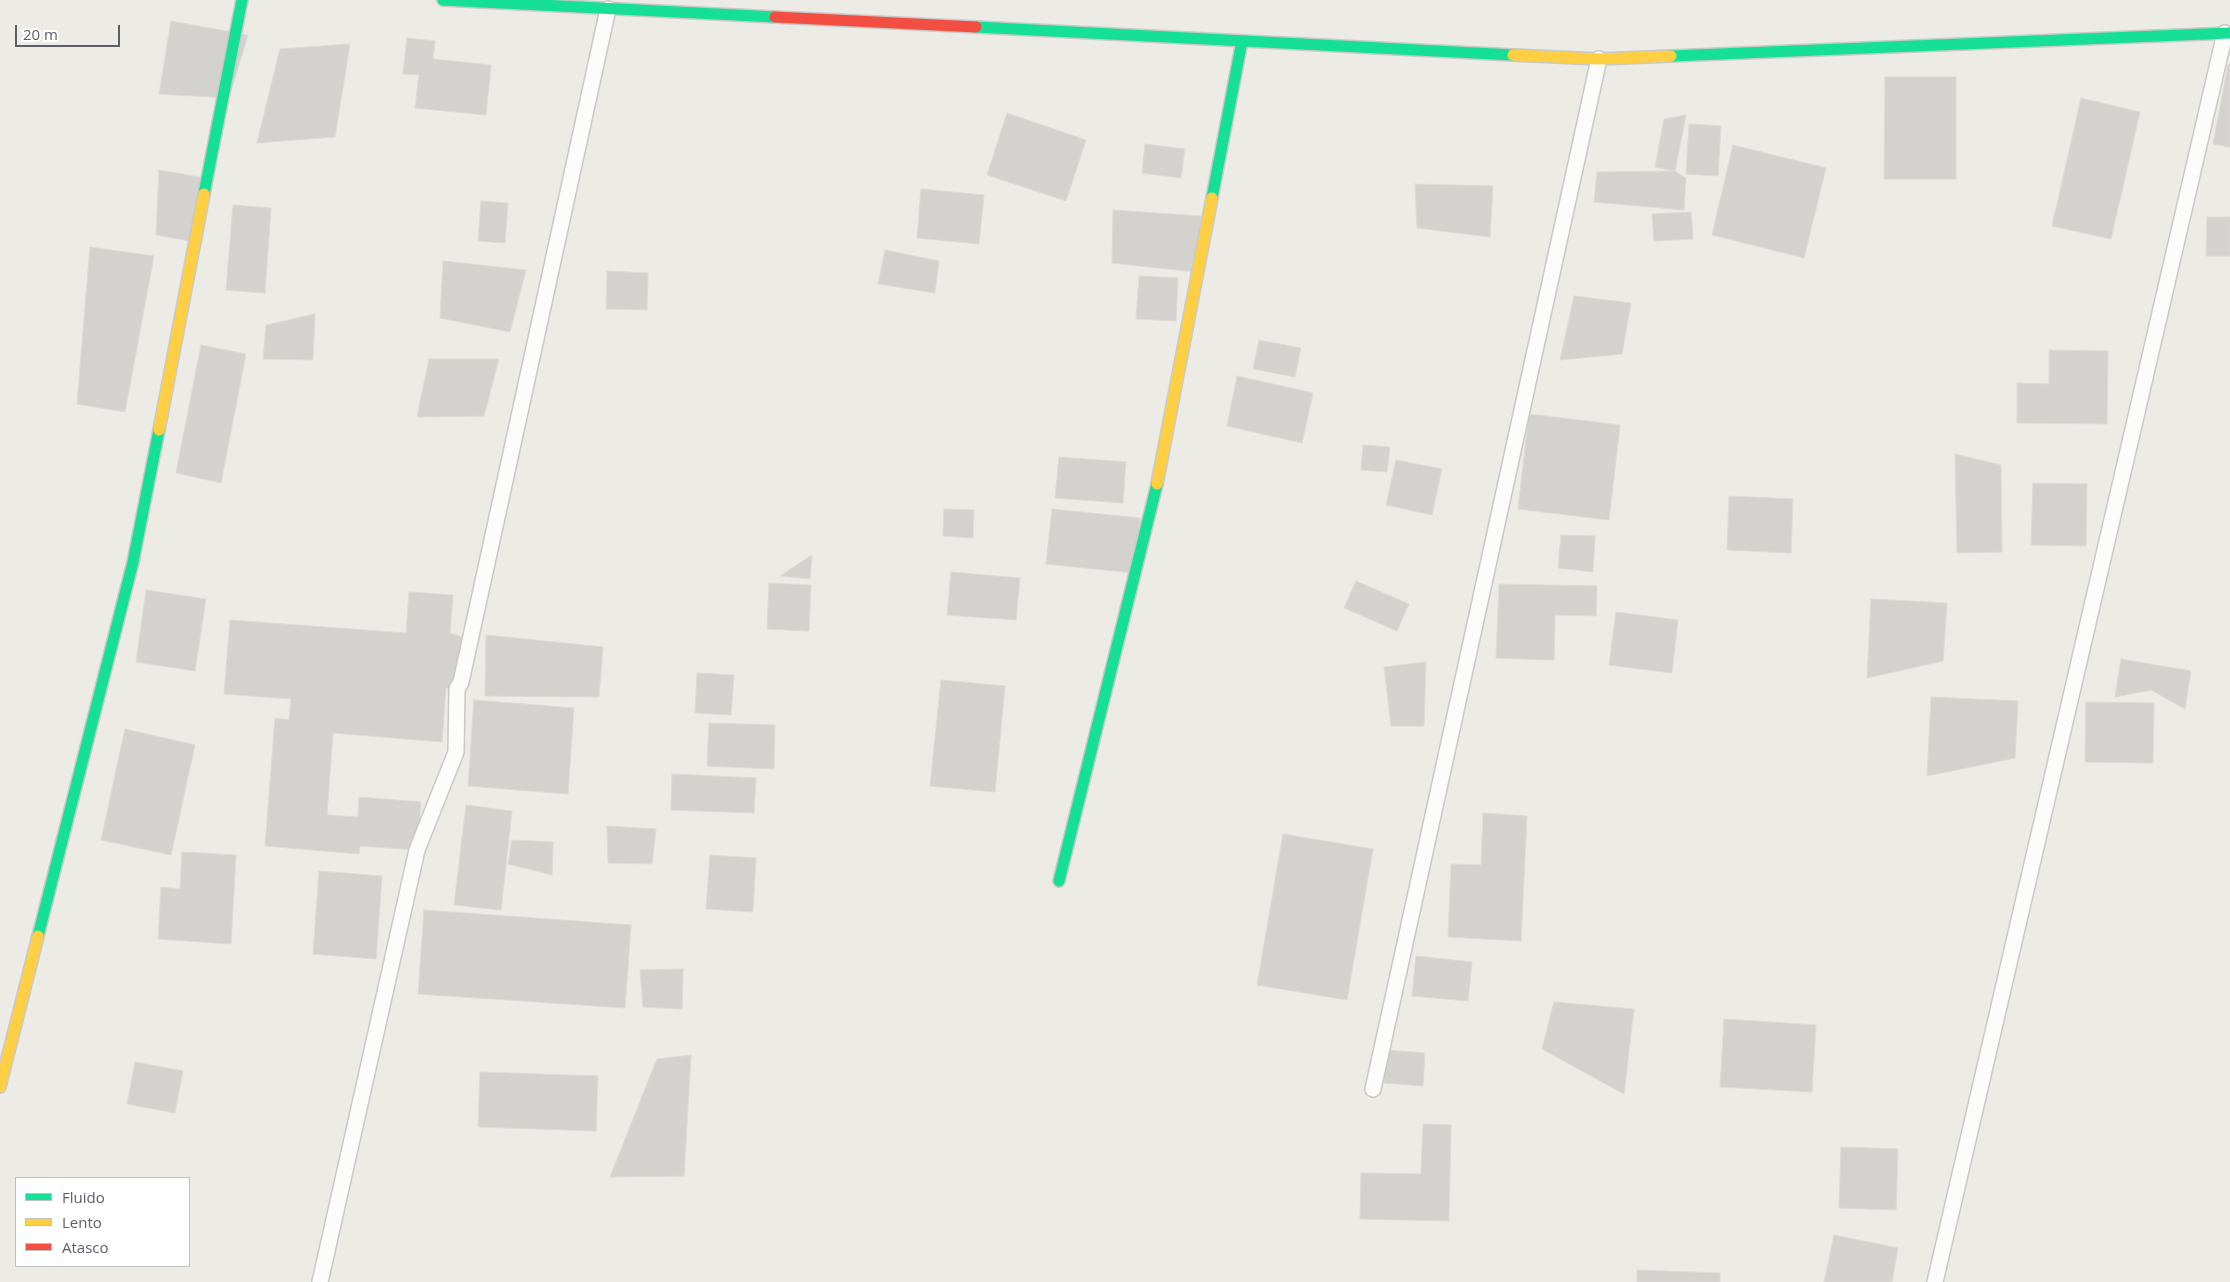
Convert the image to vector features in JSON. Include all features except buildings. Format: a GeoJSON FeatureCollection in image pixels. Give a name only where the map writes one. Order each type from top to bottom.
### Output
{"type":"FeatureCollection","features":[{"type":"Feature","properties":{"kind":"street"},"geometry":{"type":"LineString","coordinates":[[0,1087],[133,562],[242,0]]}},
{"type":"Feature","properties":{"kind":"street"},"geometry":{"type":"LineString","coordinates":[[443,0],[1600,59],[2227,33]]}},
{"type":"Feature","properties":{"kind":"street"},"geometry":{"type":"LineString","coordinates":[[1059,881],[1163,460],[1242,41]]}},
{"type":"Feature","properties":{"kind":"lane"},"geometry":{"type":"LineString","coordinates":[[320,1282],[418,850],[456,752],[457,689],[461,682],[608,9]]}},
{"type":"Feature","properties":{"kind":"lane"},"geometry":{"type":"LineString","coordinates":[[1936,1282],[2227,33]]}},
{"type":"Feature","properties":{"kind":"lane"},"geometry":{"type":"LineString","coordinates":[[1373,1089],[1600,59]]}},
{"type":"Feature","properties":{"kind":"traffic: fast"},"geometry":{"type":"LineString","coordinates":[[204,194],[242,0]]}},
{"type":"Feature","properties":{"kind":"traffic: fast"},"geometry":{"type":"LineString","coordinates":[[443,0],[775,17]]}},
{"type":"Feature","properties":{"kind":"traffic: fast"},"geometry":{"type":"LineString","coordinates":[[976,27],[1513,55]]}},
{"type":"Feature","properties":{"kind":"traffic: fast"},"geometry":{"type":"LineString","coordinates":[[1671,56],[2230,33]]}},
{"type":"Feature","properties":{"kind":"traffic: fast"},"geometry":{"type":"LineString","coordinates":[[1212,198],[1242,41]]}},
{"type":"Feature","properties":{"kind":"traffic: fast"},"geometry":{"type":"LineString","coordinates":[[38,936],[133,562],[159,430]]}},
{"type":"Feature","properties":{"kind":"traffic: fast"},"geometry":{"type":"LineString","coordinates":[[1059,881],[1157,484]]}},
{"type":"Feature","properties":{"kind":"traffic: slow"},"geometry":{"type":"LineString","coordinates":[[1513,55],[1599,59],[1671,56]]}},
{"type":"Feature","properties":{"kind":"traffic: slow"},"geometry":{"type":"LineString","coordinates":[[159,430],[204,194]]}},
{"type":"Feature","properties":{"kind":"traffic: slow"},"geometry":{"type":"LineString","coordinates":[[1157,484],[1212,198]]}},
{"type":"Feature","properties":{"kind":"traffic: slow"},"geometry":{"type":"LineString","coordinates":[[0,1087],[38,936]]}},
{"type":"Feature","properties":{"kind":"traffic: jam"},"geometry":{"type":"LineString","coordinates":[[775,17],[976,27]]}}]}
